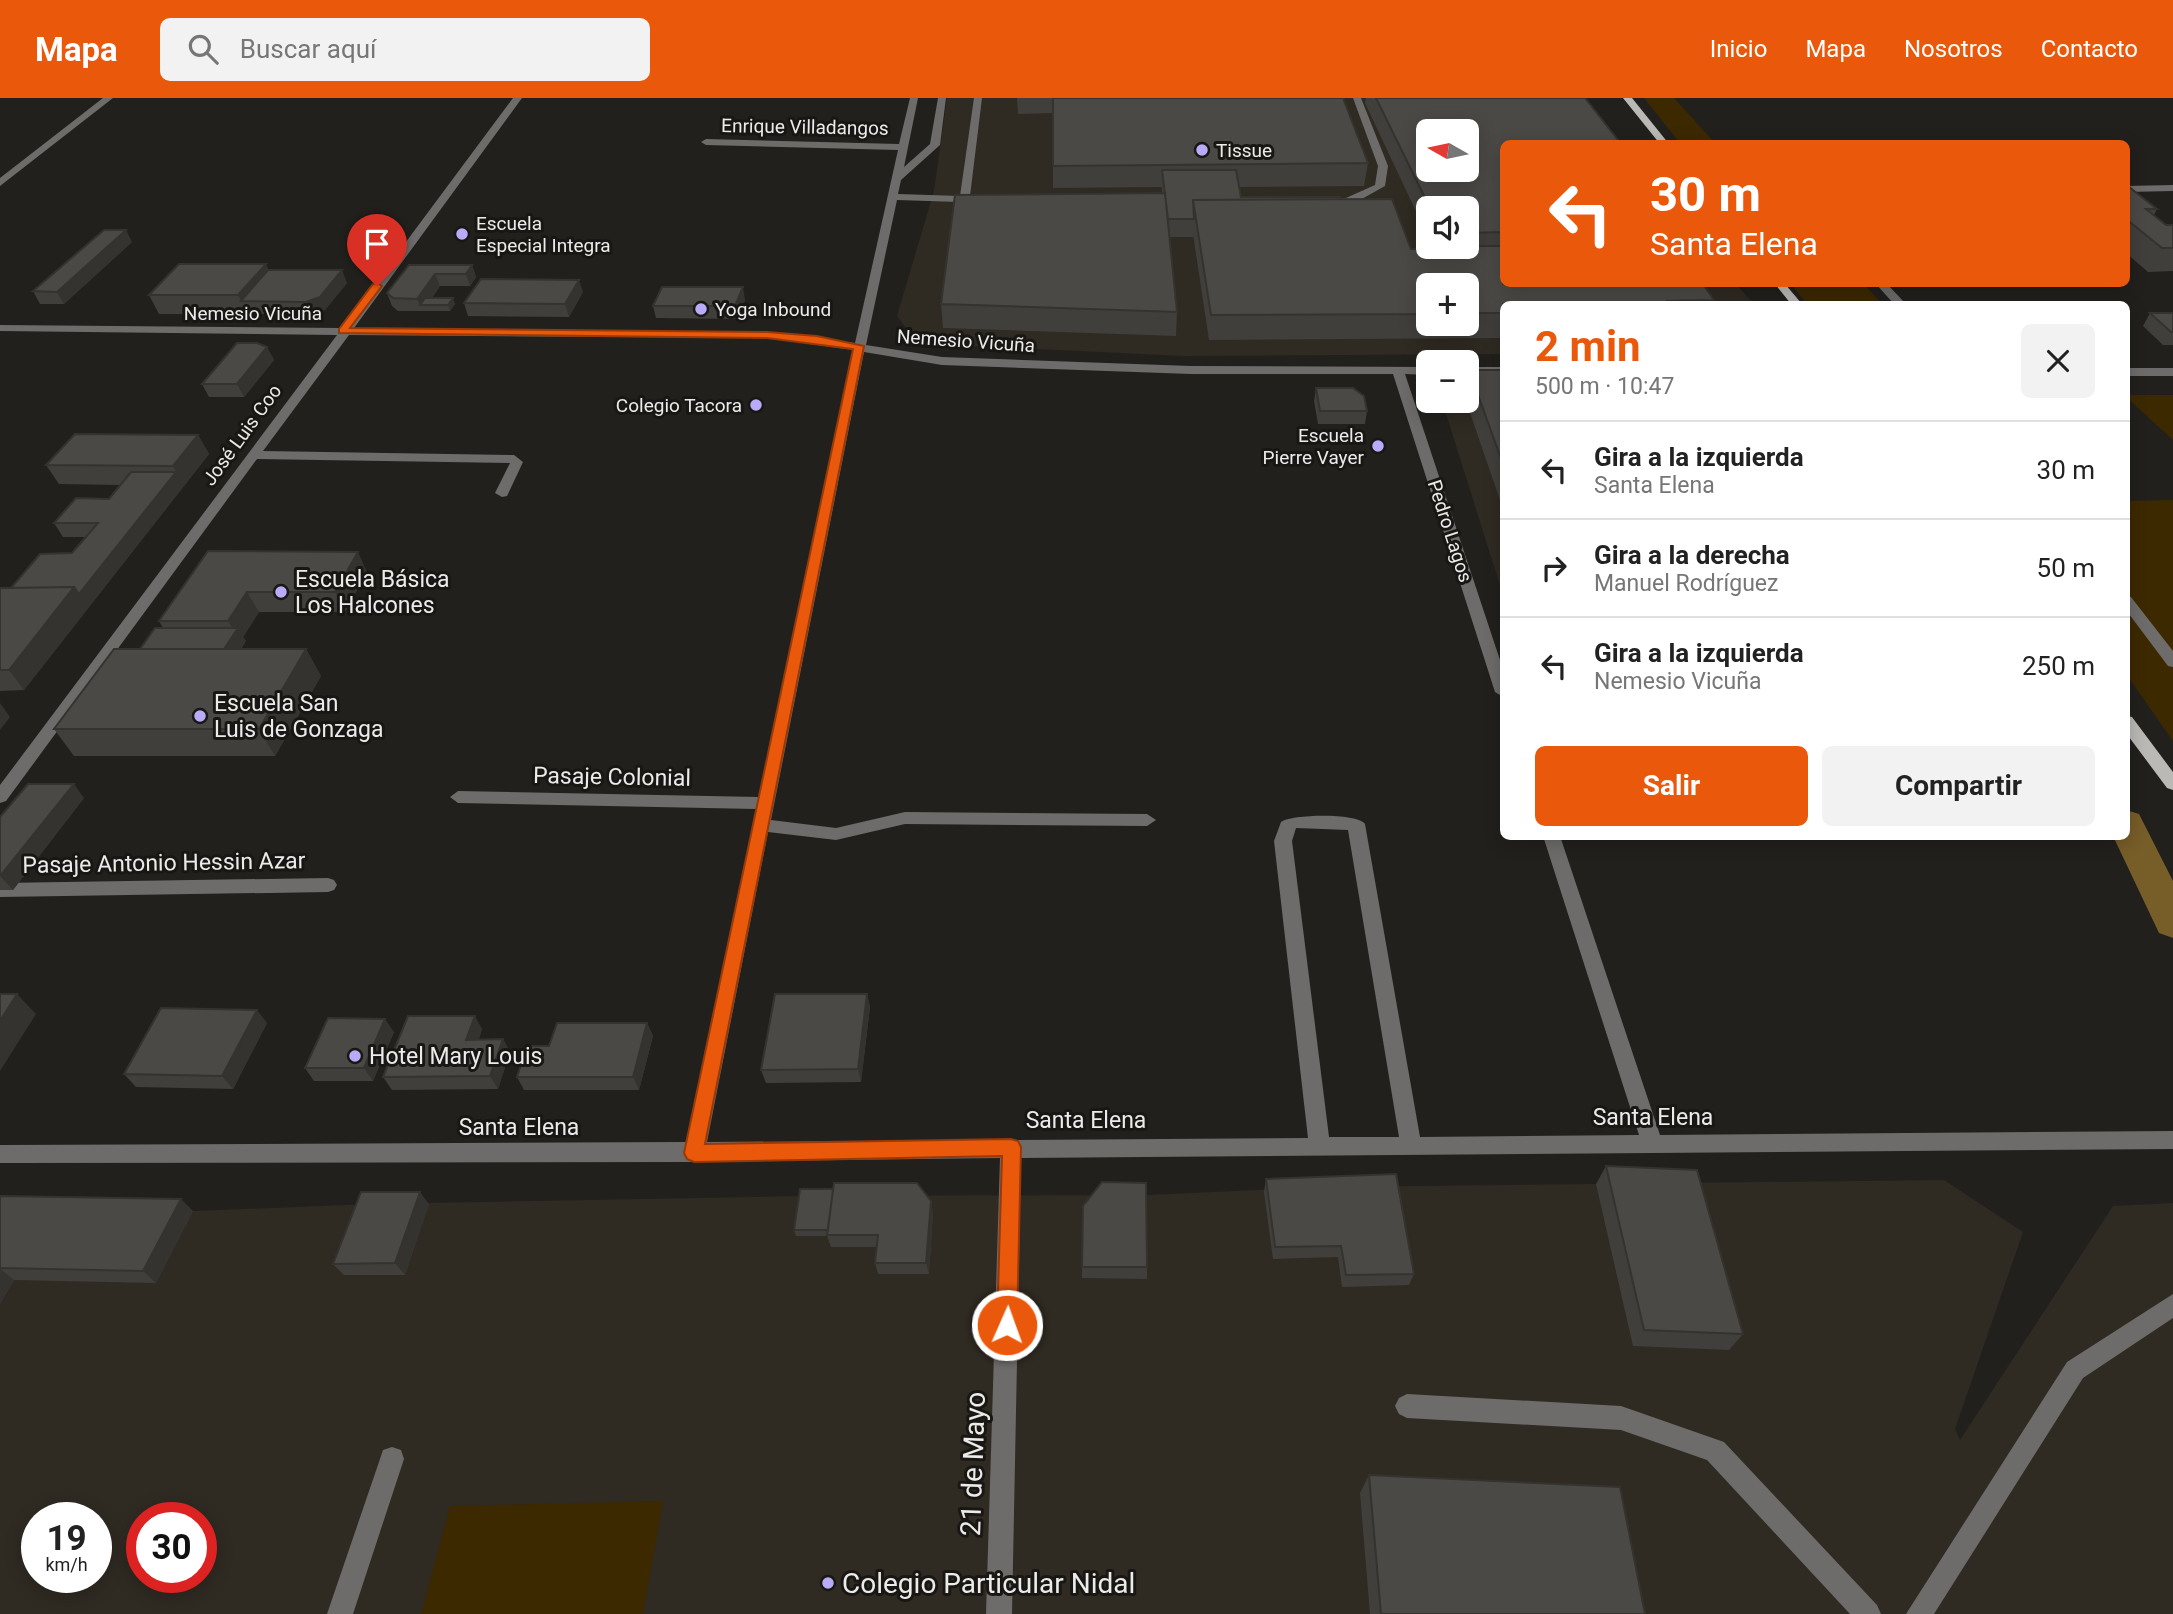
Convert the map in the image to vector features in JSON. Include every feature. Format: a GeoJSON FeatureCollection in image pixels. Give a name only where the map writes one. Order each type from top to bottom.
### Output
{"type":"FeatureCollection","features":[{"type":"Feature","properties":{"kind":"main road"},"geometry":{"type":"LineString","coordinates":[[1627,98],[1662,140]]}},
{"type":"Feature","properties":{"kind":"main road"},"geometry":{"type":"LineString","coordinates":[[1783,287],[1794,301]]}},
{"type":"Feature","properties":{"kind":"main road"},"geometry":{"type":"LineString","coordinates":[[2130,726],[2173,784]]}},
{"type":"Feature","properties":{"kind":"street"},"geometry":{"type":"LineString","coordinates":[[0,183],[109,98]]}},
{"type":"Feature","properties":{"kind":"street","name":"José Luis Coo"},"geometry":{"type":"LineString","coordinates":[[0,797],[518,98]]}},
{"type":"Feature","properties":{"kind":"street"},"geometry":{"type":"LineString","coordinates":[[694,1153],[859,346],[914,98]]}},
{"type":"Feature","properties":{"kind":"street"},"geometry":{"type":"LineString","coordinates":[[896,179],[935,145],[942,98]]}},
{"type":"Feature","properties":{"kind":"street"},"geometry":{"type":"LineString","coordinates":[[954,214],[965,199],[978,98]]}},
{"type":"Feature","properties":{"kind":"street"},"geometry":{"type":"LineString","coordinates":[[1315,202],[1341,203],[1361,197],[1380,186],[1383,166],[1357,98]]}},
{"type":"Feature","properties":{"kind":"street","name":"Enrique Villadangos"},"geometry":{"type":"LineString","coordinates":[[706,142],[903,147]]}},
{"type":"Feature","properties":{"kind":"street"},"geometry":{"type":"LineString","coordinates":[[2130,189],[2173,188]]}},
{"type":"Feature","properties":{"kind":"street"},"geometry":{"type":"LineString","coordinates":[[892,197],[991,200]]}},
{"type":"Feature","properties":{"kind":"street"},"geometry":{"type":"LineString","coordinates":[[1884,287],[1897,301]]}},
{"type":"Feature","properties":{"kind":"street","name":"Nemesio Vicuña"},"geometry":{"type":"LineString","coordinates":[[0,328],[767,335],[808,338],[909,357],[956,361],[1191,370],[1416,371]]}},
{"type":"Feature","properties":{"kind":"street","name":"Pedro Lagos"},"geometry":{"type":"LineString","coordinates":[[1398,371],[1500,683]]}},
{"type":"Feature","properties":{"kind":"street"},"geometry":{"type":"LineString","coordinates":[[1479,371],[1500,371]]}},
{"type":"Feature","properties":{"kind":"street"},"geometry":{"type":"LineString","coordinates":[[2130,372],[2173,372]]}},
{"type":"Feature","properties":{"kind":"street"},"geometry":{"type":"LineString","coordinates":[[251,455],[514,459],[517,462],[502,493]]}},
{"type":"Feature","properties":{"kind":"street"},"geometry":{"type":"LineString","coordinates":[[2130,605],[2173,662]]}},
{"type":"Feature","properties":{"kind":"street","name":"Pasaje Colonial"},"geometry":{"type":"LineString","coordinates":[[458,797],[765,803]]}},
{"type":"Feature","properties":{"kind":"street"},"geometry":{"type":"LineString","coordinates":[[761,825],[835,834],[905,818],[1147,820]]}},
{"type":"Feature","properties":{"kind":"street"},"geometry":{"type":"LineString","coordinates":[[1319,1145],[1283,841],[1287,826],[1293,822],[1356,824],[1411,1144]]}},
{"type":"Feature","properties":{"kind":"street"},"geometry":{"type":"LineString","coordinates":[[1552,840],[1652,1143]]}},
{"type":"Feature","properties":{"kind":"street","name":"Pasaje Antonio Hessin Azar"},"geometry":{"type":"LineString","coordinates":[[0,890],[328,885]]}},
{"type":"Feature","properties":{"kind":"street","name":"Santa Elena"},"geometry":{"type":"LineString","coordinates":[[0,1154],[694,1153],[1011,1147],[2173,1140]]}},
{"type":"Feature","properties":{"kind":"street","name":"21 de Mayo"},"geometry":{"type":"LineString","coordinates":[[999,1614],[1011,1147]]}},
{"type":"Feature","properties":{"kind":"street"},"geometry":{"type":"LineString","coordinates":[[1919,1614],[2074,1370],[2173,1305]]}},
{"type":"Feature","properties":{"kind":"street"},"geometry":{"type":"LineString","coordinates":[[1406,1406],[1621,1418],[1715,1451],[1868,1614]]}},
{"type":"Feature","properties":{"kind":"street"},"geometry":{"type":"LineString","coordinates":[[340,1614],[392,1459]]}},
{"type":"Feature","properties":{"kind":"shaded area"},"geometry":{"type":"Polygon","coordinates":[[[947,98],[1585,98],[1620,140],[1500,140],[1500,287],[1739,287],[1751,301],[1500,301],[1500,354],[1479,354],[1479,350],[1416,350],[1416,355],[1184,356],[931,344],[910,333],[897,316],[934,191],[947,98]]]}},
{"type":"Feature","properties":{"kind":"shaded area"},"geometry":{"type":"Polygon","coordinates":[[[1644,98],[1674,98],[1712,140],[1678,140],[1644,98]]]}},
{"type":"Feature","properties":{"kind":"shaded area"},"geometry":{"type":"Polygon","coordinates":[[[1793,287],[1867,287],[1879,301],[1805,301],[1793,287]]]}},
{"type":"Feature","properties":{"kind":"shaded area"},"geometry":{"type":"Polygon","coordinates":[[[1500,385],[1500,585],[1446,413],[1479,413],[1479,395],[1500,385]]]}},
{"type":"Feature","properties":{"kind":"shaded area"},"geometry":{"type":"Polygon","coordinates":[[[2130,395],[2173,395],[2173,440],[2130,401],[2130,395]]]}},
{"type":"Feature","properties":{"kind":"shaded area"},"geometry":{"type":"Polygon","coordinates":[[[2173,500],[2173,741],[2130,680],[2130,501],[2173,500]]]}},
{"type":"Feature","properties":{"kind":"shaded area"},"geometry":{"type":"Polygon","coordinates":[[[1944,1180],[2023,1232],[1955,1429],[1960,1440],[2113,1206],[2173,1203],[2173,1614],[0,1614],[0,1208],[194,1211],[371,1204],[802,1196],[1145,1195],[1329,1187],[1944,1180]]]}},
{"type":"Feature","properties":{"kind":"shaded area"},"geometry":{"type":"Polygon","coordinates":[[[663,1501],[643,1614],[421,1614],[450,1506],[663,1501]]]}},
{"type":"Feature","properties":{"kind":"building","name":"Tissue"},"geometry":{"type":"Polygon","coordinates":[[[1053,98],[1343,98],[1368,163],[1053,166],[1053,98]]]}},
{"type":"Feature","properties":{"kind":"building"},"geometry":{"type":"Polygon","coordinates":[[[1376,98],[1585,98],[1618,140],[1500,140],[1500,232],[1479,233],[1479,196],[1424,196],[1417,182],[1479,182],[1479,119],[1416,119],[1416,179],[1376,98]]]}},
{"type":"Feature","properties":{"kind":"building"},"geometry":{"type":"Polygon","coordinates":[[[1162,170],[1236,170],[1241,197],[1340,199],[1193,200],[1194,219],[1168,219],[1162,170]]]}},
{"type":"Feature","properties":{"kind":"building"},"geometry":{"type":"Polygon","coordinates":[[[2130,188],[2157,209],[2146,209],[2166,225],[2173,225],[2173,248],[2162,248],[2130,222],[2130,188]]]}},
{"type":"Feature","properties":{"kind":"building"},"geometry":{"type":"Polygon","coordinates":[[[1165,193],[1177,312],[941,304],[955,195],[1165,193]]]}},
{"type":"Feature","properties":{"kind":"building"},"geometry":{"type":"Polygon","coordinates":[[[1392,199],[1411,249],[1416,249],[1416,259],[1479,259],[1479,246],[1500,246],[1500,287],[1705,287],[1714,300],[1500,301],[1500,313],[1479,313],[1479,273],[1416,273],[1416,314],[1211,315],[1193,200],[1392,199]]]}},
{"type":"Feature","properties":{"kind":"building"},"geometry":{"type":"Polygon","coordinates":[[[104,230],[126,230],[57,292],[33,291],[104,230]]]}},
{"type":"Feature","properties":{"kind":"building"},"geometry":{"type":"Polygon","coordinates":[[[179,264],[266,264],[238,295],[149,295],[179,264]]]}},
{"type":"Feature","properties":{"kind":"building"},"geometry":{"type":"Polygon","coordinates":[[[409,265],[472,265],[466,274],[435,274],[417,299],[393,298],[387,293],[409,265]]]}},
{"type":"Feature","properties":{"kind":"building"},"geometry":{"type":"Polygon","coordinates":[[[268,270],[342,270],[320,297],[306,302],[241,301],[268,270]]]}},
{"type":"Feature","properties":{"kind":"building"},"geometry":{"type":"Polygon","coordinates":[[[481,279],[579,280],[565,304],[464,303],[481,279]]]}},
{"type":"Feature","properties":{"kind":"building"},"geometry":{"type":"Polygon","coordinates":[[[662,287],[743,287],[735,306],[653,306],[662,287]]]}},
{"type":"Feature","properties":{"kind":"building"},"geometry":{"type":"Polygon","coordinates":[[[425,298],[453,298],[448,305],[420,305],[425,298]]]}},
{"type":"Feature","properties":{"kind":"building"},"geometry":{"type":"Polygon","coordinates":[[[2150,313],[2173,313],[2173,332],[2171,332],[2150,313]]]}},
{"type":"Feature","properties":{"kind":"building"},"geometry":{"type":"Polygon","coordinates":[[[237,343],[257,343],[267,347],[237,384],[202,384],[237,343]]]}},
{"type":"Feature","properties":{"kind":"building"},"geometry":{"type":"Polygon","coordinates":[[[1479,370],[1500,370],[1500,456],[1479,398],[1479,370]]]}},
{"type":"Feature","properties":{"kind":"building"},"geometry":{"type":"Polygon","coordinates":[[[1316,388],[1353,388],[1364,396],[1367,411],[1320,411],[1316,388]]]}},
{"type":"Feature","properties":{"kind":"building"},"geometry":{"type":"Polygon","coordinates":[[[75,434],[198,435],[173,466],[46,465],[75,434]]]}},
{"type":"Feature","properties":{"kind":"building"},"geometry":{"type":"Polygon","coordinates":[[[131,472],[176,472],[79,594],[74,587],[11,588],[40,554],[72,553],[98,523],[54,523],[76,498],[109,499],[131,472]]]}},
{"type":"Feature","properties":{"kind":"building"},"geometry":{"type":"Polygon","coordinates":[[[208,551],[358,552],[335,592],[247,592],[228,621],[159,621],[208,551]]]}},
{"type":"Feature","properties":{"kind":"building"},"geometry":{"type":"Polygon","coordinates":[[[74,587],[9,670],[0,670],[0,588],[74,587]]]}},
{"type":"Feature","properties":{"kind":"building"},"geometry":{"type":"Polygon","coordinates":[[[155,628],[238,628],[224,649],[140,649],[155,628]]]}},
{"type":"Feature","properties":{"kind":"building"},"geometry":{"type":"Polygon","coordinates":[[[114,649],[306,649],[259,729],[54,729],[114,649]]]}},
{"type":"Feature","properties":{"kind":"building"},"geometry":{"type":"Polygon","coordinates":[[[28,784],[74,784],[0,876],[0,817],[28,784]]]}},
{"type":"Feature","properties":{"kind":"building"},"geometry":{"type":"Polygon","coordinates":[[[0,994],[17,994],[0,1021],[0,994]]]}},
{"type":"Feature","properties":{"kind":"building"},"geometry":{"type":"Polygon","coordinates":[[[775,994],[867,994],[858,1069],[761,1070],[775,994]]]}},
{"type":"Feature","properties":{"kind":"building"},"geometry":{"type":"Polygon","coordinates":[[[161,1008],[257,1010],[222,1076],[124,1074],[161,1008]]]}},
{"type":"Feature","properties":{"kind":"building"},"geometry":{"type":"Polygon","coordinates":[[[408,1016],[475,1016],[466,1040],[503,1039],[490,1076],[383,1077],[408,1016]]]}},
{"type":"Feature","properties":{"kind":"building"},"geometry":{"type":"Polygon","coordinates":[[[328,1018],[385,1019],[364,1068],[305,1068],[328,1018]]]}},
{"type":"Feature","properties":{"kind":"building"},"geometry":{"type":"Polygon","coordinates":[[[557,1023],[647,1023],[633,1077],[517,1077],[527,1046],[549,1046],[557,1023]]]}},
{"type":"Feature","properties":{"kind":"building"},"geometry":{"type":"Polygon","coordinates":[[[1606,1166],[1697,1170],[1743,1334],[1644,1330],[1606,1166]]]}},
{"type":"Feature","properties":{"kind":"building"},"geometry":{"type":"Polygon","coordinates":[[[1396,1174],[1414,1274],[1346,1275],[1341,1246],[1275,1247],[1266,1179],[1396,1174]]]}},
{"type":"Feature","properties":{"kind":"building"},"geometry":{"type":"Polygon","coordinates":[[[1102,1182],[1146,1183],[1147,1267],[1082,1267],[1083,1206],[1102,1182]]]}},
{"type":"Feature","properties":{"kind":"building"},"geometry":{"type":"Polygon","coordinates":[[[834,1183],[917,1183],[931,1201],[926,1263],[875,1263],[878,1235],[827,1235],[834,1183]]]}},
{"type":"Feature","properties":{"kind":"building"},"geometry":{"type":"Polygon","coordinates":[[[800,1189],[833,1189],[828,1230],[794,1230],[800,1189]]]}},
{"type":"Feature","properties":{"kind":"building"},"geometry":{"type":"Polygon","coordinates":[[[361,1192],[420,1192],[395,1263],[333,1264],[361,1192]]]}},
{"type":"Feature","properties":{"kind":"building"},"geometry":{"type":"Polygon","coordinates":[[[0,1196],[181,1199],[143,1271],[0,1268],[0,1196]]]}},
{"type":"Feature","properties":{"kind":"building"},"geometry":{"type":"Polygon","coordinates":[[[1369,1475],[1620,1487],[1645,1614],[1381,1614],[1369,1475]]]}},
{"type":"Feature","properties":{"kind":"waterway"},"geometry":{"type":"LineString","coordinates":[[2130,832],[2173,922]]}},
{"type":"Feature","properties":{"kind":"place","name":"Tissue"},"geometry":{"type":"Point","coordinates":[1202,150]}},
{"type":"Feature","properties":{"kind":"place","name":"Escuela Especial Integra"},"geometry":{"type":"Point","coordinates":[462,234]}},
{"type":"Feature","properties":{"kind":"place","name":"Yoga Inbound"},"geometry":{"type":"Point","coordinates":[701,309]}},
{"type":"Feature","properties":{"kind":"place","name":"Colegio Tacora"},"geometry":{"type":"Point","coordinates":[756,405]}},
{"type":"Feature","properties":{"kind":"place","name":"Escuela Pierre Vayer"},"geometry":{"type":"Point","coordinates":[1378,446]}},
{"type":"Feature","properties":{"kind":"place","name":"Escuela Básica Los Halcones"},"geometry":{"type":"Point","coordinates":[281,592]}},
{"type":"Feature","properties":{"kind":"place","name":"Escuela San Luis de Gonzaga"},"geometry":{"type":"Point","coordinates":[200,716]}},
{"type":"Feature","properties":{"kind":"place","name":"Hotel Mary Louis"},"geometry":{"type":"Point","coordinates":[355,1056]}},
{"type":"Feature","properties":{"kind":"place","name":"Colegio Particular Nidal"},"geometry":{"type":"Point","coordinates":[828,1583]}},
{"type":"Feature","properties":{"kind":"route"},"geometry":{"type":"LineString","coordinates":[[377,286],[343,331],[784,335],[859,346],[694,1153],[1011,1147],[1007,1325]]}}]}
